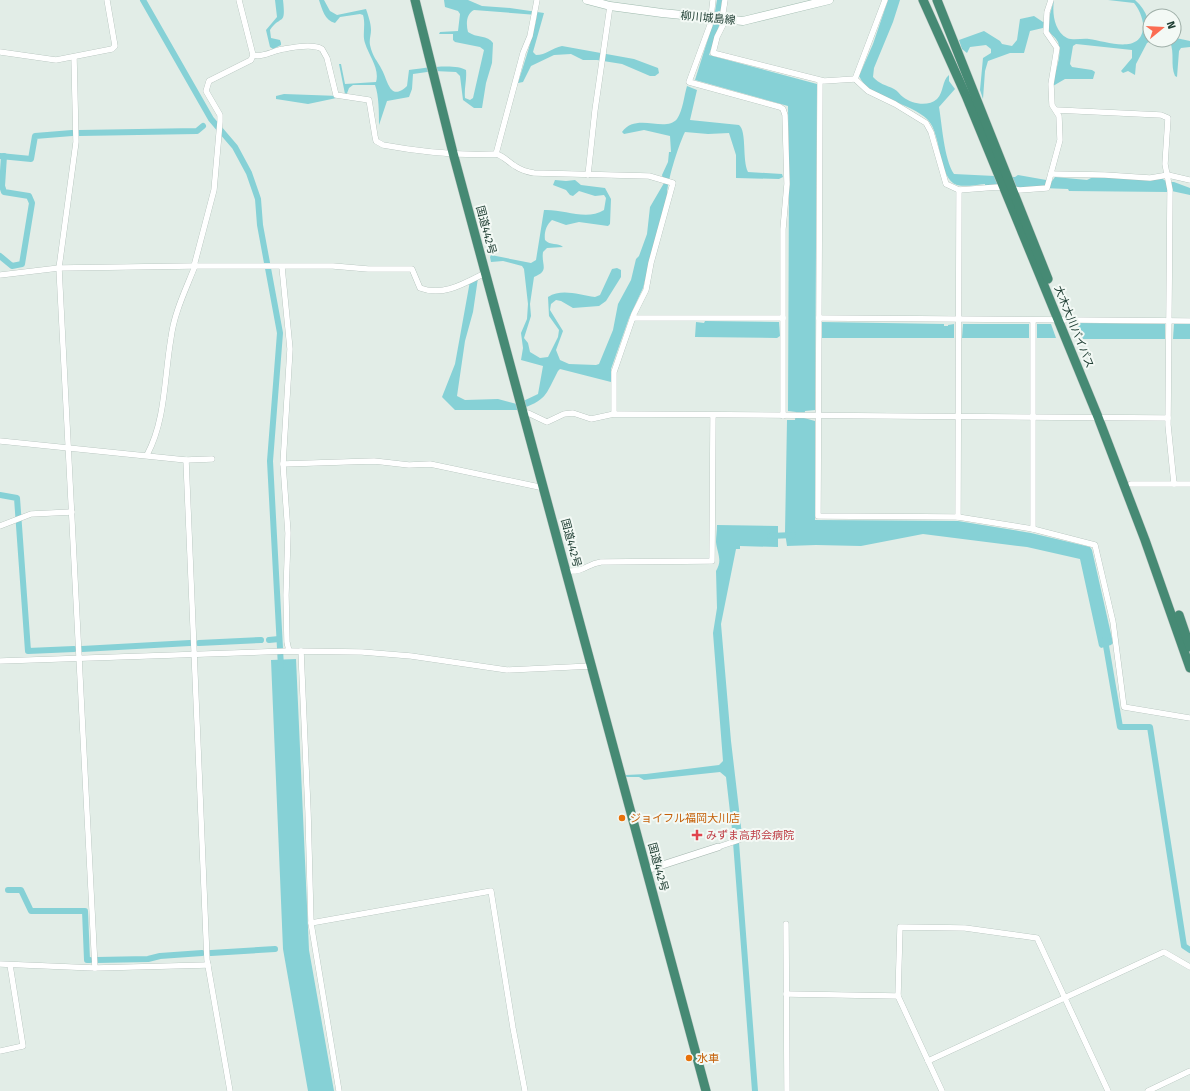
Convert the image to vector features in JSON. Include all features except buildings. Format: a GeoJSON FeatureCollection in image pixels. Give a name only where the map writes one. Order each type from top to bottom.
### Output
{"type":"FeatureCollection","features":[{"type":"Feature","properties":{"kind":"highway","name":"国道442号"},"geometry":{"type":"LineString","coordinates":[[415,0],[485,273],[567,571],[706,1091]]}},
{"type":"Feature","properties":{"kind":"highway","name":"大木大川バイパス"},"geometry":{"type":"LineString","coordinates":[[923,0],[943,46],[964,83],[1131,484],[1190,647]]}},
{"type":"Feature","properties":{"kind":"highway","name":"大木大川バイパス"},"geometry":{"type":"LineString","coordinates":[[937,0],[953,42],[964,83]]}},
{"type":"Feature","properties":{"kind":"highway","name":"大木大川バイパス"},"geometry":{"type":"LineString","coordinates":[[1102,417],[1190,668]]}},
{"type":"Feature","properties":{"kind":"main road","name":"柳川城島線"},"geometry":{"type":"LineString","coordinates":[[587,0],[610,6],[718,19],[750,20],[808,3],[829,0]]}},
{"type":"Feature","properties":{"kind":"street"},"geometry":{"type":"LineString","coordinates":[[0,52],[56,60],[108,50],[115,46],[107,0]]}},
{"type":"Feature","properties":{"kind":"street"},"geometry":{"type":"LineString","coordinates":[[148,455],[156,438],[161,418],[171,337],[177,312],[195,266],[214,190],[220,115],[206,91],[209,81],[251,60],[253,55],[239,0]]}},
{"type":"Feature","properties":{"kind":"street"},"geometry":{"type":"LineString","coordinates":[[496,154],[523,53],[530,36],[537,0]]}},
{"type":"Feature","properties":{"kind":"street"},"geometry":{"type":"LineString","coordinates":[[714,0],[718,19],[717,37],[713,53],[820,81],[855,79],[868,91],[895,104],[926,123],[931,132],[946,184],[959,190],[998,187],[1036,190],[1047,188],[1060,140],[1059,116],[1052,105],[1051,76],[1057,48],[1046,32],[1047,12],[1051,0]]}},
{"type":"Feature","properties":{"kind":"street"},"geometry":{"type":"LineString","coordinates":[[725,0],[718,19],[710,25],[689,82],[774,105],[783,109],[784,111],[787,184],[783,229],[785,416]]}},
{"type":"Feature","properties":{"kind":"street"},"geometry":{"type":"LineString","coordinates":[[855,79],[886,0]]}},
{"type":"Feature","properties":{"kind":"street"},"geometry":{"type":"LineString","coordinates":[[588,175],[595,110],[610,6]]}},
{"type":"Feature","properties":{"kind":"street"},"geometry":{"type":"LineString","coordinates":[[253,55],[257,56],[284,49],[320,47],[324,51],[327,58],[336,95],[368,100],[374,136],[379,143],[438,154],[453,152],[496,154],[502,156],[523,170],[534,174],[649,176],[673,183],[651,263],[646,290],[633,318],[614,372],[614,414]]}},
{"type":"Feature","properties":{"kind":"street"},"geometry":{"type":"LineString","coordinates":[[74,57],[76,142],[59,268],[95,968]]}},
{"type":"Feature","properties":{"kind":"street"},"geometry":{"type":"LineString","coordinates":[[820,81],[817,416],[818,516],[958,517],[1033,529],[1095,545],[1113,622],[1124,707],[1190,718]]}},
{"type":"Feature","properties":{"kind":"street"},"geometry":{"type":"LineString","coordinates":[[1056,110],[1165,116],[1168,121],[1165,164],[1170,190],[1168,418],[1174,484]]}},
{"type":"Feature","properties":{"kind":"street"},"geometry":{"type":"LineString","coordinates":[[1051,176],[1105,174],[1150,178],[1168,175],[1190,180]]}},
{"type":"Feature","properties":{"kind":"street"},"geometry":{"type":"LineString","coordinates":[[958,517],[959,190]]}},
{"type":"Feature","properties":{"kind":"street"},"geometry":{"type":"LineString","coordinates":[[0,275],[59,268],[260,265],[282,267],[333,266],[368,269],[412,269],[420,288],[438,292],[461,285],[485,273]]}},
{"type":"Feature","properties":{"kind":"street"},"geometry":{"type":"LineString","coordinates":[[282,267],[290,349],[283,464],[288,533],[286,642],[288,651]]}},
{"type":"Feature","properties":{"kind":"street"},"geometry":{"type":"LineString","coordinates":[[633,318],[783,318]]}},
{"type":"Feature","properties":{"kind":"street"},"geometry":{"type":"LineString","coordinates":[[819,318],[1190,321]]}},
{"type":"Feature","properties":{"kind":"street"},"geometry":{"type":"LineString","coordinates":[[1033,320],[1033,529]]}},
{"type":"Feature","properties":{"kind":"street"},"geometry":{"type":"LineString","coordinates":[[523,412],[547,422],[564,414],[573,413],[591,419],[614,414],[713,416],[1168,418]]}},
{"type":"Feature","properties":{"kind":"street"},"geometry":{"type":"LineString","coordinates":[[567,571],[578,572],[595,562],[712,561],[713,416]]}},
{"type":"Feature","properties":{"kind":"street"},"geometry":{"type":"LineString","coordinates":[[2,442],[68,447],[186,460],[212,459]]}},
{"type":"Feature","properties":{"kind":"street"},"geometry":{"type":"LineString","coordinates":[[186,460],[208,965],[230,1091]]}},
{"type":"Feature","properties":{"kind":"street"},"geometry":{"type":"LineString","coordinates":[[283,464],[374,460],[409,465],[430,464],[544,488]]}},
{"type":"Feature","properties":{"kind":"street"},"geometry":{"type":"LineString","coordinates":[[1131,484],[1190,484]]}},
{"type":"Feature","properties":{"kind":"street"},"geometry":{"type":"LineString","coordinates":[[0,526],[25,516],[72,512]]}},
{"type":"Feature","properties":{"kind":"street"},"geometry":{"type":"LineString","coordinates":[[301,651],[311,923],[339,1091]]}},
{"type":"Feature","properties":{"kind":"street"},"geometry":{"type":"LineString","coordinates":[[0,661],[301,651],[358,652],[437,658],[507,670],[592,666]]}},
{"type":"Feature","properties":{"kind":"street"},"geometry":{"type":"LineString","coordinates":[[647,870],[739,840]]}},
{"type":"Feature","properties":{"kind":"street"},"geometry":{"type":"LineString","coordinates":[[311,923],[491,891],[512,1028],[524,1091]]}},
{"type":"Feature","properties":{"kind":"street"},"geometry":{"type":"LineString","coordinates":[[786,924],[787,1091]]}},
{"type":"Feature","properties":{"kind":"street"},"geometry":{"type":"LineString","coordinates":[[942,1090],[898,996],[900,927],[958,928],[1037,938],[1108,1091]]}},
{"type":"Feature","properties":{"kind":"street"},"geometry":{"type":"LineString","coordinates":[[928,1061],[1164,952],[1190,966]]}},
{"type":"Feature","properties":{"kind":"street"},"geometry":{"type":"LineString","coordinates":[[0,964],[95,968],[208,965]]}},
{"type":"Feature","properties":{"kind":"street"},"geometry":{"type":"LineString","coordinates":[[0,1051],[23,1046],[10,965]]}},
{"type":"Feature","properties":{"kind":"street"},"geometry":{"type":"LineString","coordinates":[[786,994],[898,996]]}},
{"type":"Feature","properties":{"kind":"street"},"geometry":{"type":"LineString","coordinates":[[1148,1091],[1190,1071]]}},
{"type":"Feature","properties":{"kind":"water"},"geometry":{"type":"Polygon","coordinates":[[[275,0],[283,0],[284,14],[282,19],[270,30],[271,38],[280,40],[281,43],[281,45],[273,49],[270,47],[266,30],[277,17],[275,0]]]}},
{"type":"Feature","properties":{"kind":"water"},"geometry":{"type":"Polygon","coordinates":[[[319,0],[324,0],[330,11],[337,15],[366,9],[371,30],[370,43],[372,53],[390,88],[397,92],[407,86],[409,70],[447,66],[466,70],[465,98],[470,100],[473,98],[484,50],[480,47],[455,42],[453,40],[453,34],[439,34],[440,32],[458,31],[460,14],[458,11],[445,7],[444,0],[468,0],[482,6],[544,13],[533,52],[536,55],[543,54],[562,46],[634,59],[658,68],[659,73],[655,76],[650,76],[622,64],[597,60],[583,60],[571,54],[554,55],[531,66],[523,82],[518,83],[531,41],[537,15],[474,10],[469,14],[467,20],[468,32],[491,40],[493,43],[492,63],[486,83],[482,108],[474,108],[463,100],[460,76],[456,72],[434,71],[413,74],[412,89],[409,97],[387,101],[379,125],[378,99],[375,85],[353,85],[349,88],[346,96],[308,104],[276,99],[276,96],[284,94],[339,96],[345,94],[339,64],[341,64],[345,84],[376,82],[377,72],[364,40],[363,15],[360,14],[340,17],[335,23],[332,22],[326,17],[319,0]]]}},
{"type":"Feature","properties":{"kind":"water"},"geometry":{"type":"Polygon","coordinates":[[[717,0],[722,0],[719,26],[709,55],[817,84],[815,410],[805,411],[804,418],[815,421],[815,520],[958,521],[1031,533],[1090,547],[1092,550],[1113,643],[1111,645],[1101,648],[1099,646],[1080,559],[1027,547],[923,534],[861,546],[787,546],[785,533],[787,420],[795,420],[796,412],[788,411],[788,106],[695,80],[713,23],[717,0]]]}},
{"type":"Feature","properties":{"kind":"water"},"geometry":{"type":"Polygon","coordinates":[[[888,0],[900,0],[893,22],[874,68],[873,77],[880,83],[895,90],[907,99],[915,103],[925,104],[937,99],[941,93],[945,80],[949,75],[949,81],[955,89],[939,107],[948,160],[954,174],[1015,177],[1018,175],[1052,181],[1055,177],[1087,180],[1095,176],[1160,177],[1167,182],[1174,182],[1190,188],[1190,195],[1167,190],[1167,192],[1069,191],[1068,189],[985,186],[985,184],[971,186],[957,185],[951,181],[946,174],[936,136],[928,120],[921,114],[872,90],[864,84],[859,76],[873,44],[888,0]]]}},
{"type":"Feature","properties":{"kind":"water"},"geometry":{"type":"Polygon","coordinates":[[[1054,0],[1053,10],[1055,21],[1059,31],[1067,38],[1089,39],[1113,44],[1129,44],[1136,41],[1141,36],[1142,32],[1142,48],[1144,48],[1136,64],[1135,75],[1128,71],[1123,73],[1121,71],[1132,58],[1132,50],[1076,44],[1073,46],[1070,64],[1072,67],[1092,70],[1095,72],[1093,79],[1065,79],[1053,86],[1059,59],[1059,48],[1058,42],[1047,27],[1030,31],[1024,53],[1010,53],[988,61],[985,71],[983,99],[980,90],[983,58],[991,53],[991,49],[986,45],[970,47],[967,53],[962,49],[959,40],[984,31],[1000,41],[1002,44],[1012,46],[1017,40],[1020,19],[1034,16],[1043,22],[1048,21],[1054,0]]]}},
{"type":"Feature","properties":{"kind":"water"},"geometry":{"type":"Polygon","coordinates":[[[1108,0],[1135,0],[1142,8],[1142,18],[1134,3],[1108,0]]]}},
{"type":"Feature","properties":{"kind":"water"},"geometry":{"type":"Polygon","coordinates":[[[1182,39],[1190,41],[1190,47],[1182,48],[1182,39]]]}},
{"type":"Feature","properties":{"kind":"water"},"geometry":{"type":"Polygon","coordinates":[[[1172,48],[1181,48],[1179,51],[1177,77],[1175,76],[1174,72],[1172,48]]]}},
{"type":"Feature","properties":{"kind":"water"},"geometry":{"type":"Polygon","coordinates":[[[687,86],[697,90],[690,120],[739,125],[743,133],[745,160],[748,172],[782,174],[783,177],[779,179],[736,178],[736,155],[729,133],[708,134],[685,132],[671,173],[667,195],[643,288],[629,318],[611,369],[611,382],[560,369],[547,392],[540,400],[518,410],[455,410],[442,397],[455,364],[470,281],[478,278],[473,312],[465,341],[457,396],[465,400],[498,399],[517,404],[538,394],[543,366],[521,360],[523,348],[521,333],[527,319],[528,304],[524,269],[522,266],[503,261],[491,262],[490,257],[491,255],[531,263],[536,260],[544,210],[582,215],[597,213],[604,210],[606,198],[604,195],[595,196],[579,191],[573,196],[566,190],[553,185],[555,180],[575,180],[581,185],[605,188],[611,199],[610,224],[608,226],[579,222],[566,225],[552,220],[548,224],[545,232],[545,240],[549,243],[563,247],[547,248],[543,252],[544,267],[542,272],[534,277],[530,304],[531,316],[524,338],[528,343],[530,352],[540,358],[548,357],[558,337],[559,330],[549,316],[548,297],[559,293],[595,297],[600,295],[612,269],[617,268],[621,270],[621,277],[606,301],[599,306],[573,308],[561,301],[556,300],[551,304],[550,310],[563,331],[556,350],[560,360],[569,364],[599,364],[613,330],[618,304],[631,280],[636,259],[639,256],[647,234],[650,207],[664,183],[662,175],[668,162],[669,152],[671,152],[670,136],[644,130],[624,134],[622,132],[628,126],[635,124],[672,123],[677,119],[681,111],[687,86]]]}},
{"type":"Feature","properties":{"kind":"water"},"geometry":{"type":"Polygon","coordinates":[[[705,321],[779,322],[780,336],[777,338],[695,337],[696,322],[704,323],[705,321]]]}},
{"type":"Feature","properties":{"kind":"water"},"geometry":{"type":"Polygon","coordinates":[[[822,322],[944,324],[944,326],[954,324],[954,338],[822,338],[822,322]]]}},
{"type":"Feature","properties":{"kind":"water"},"geometry":{"type":"Polygon","coordinates":[[[1077,323],[1165,324],[1165,339],[1083,339],[1077,323]]]}},
{"type":"Feature","properties":{"kind":"water"},"geometry":{"type":"Polygon","coordinates":[[[963,324],[1029,324],[1029,338],[962,338],[963,324]]]}},
{"type":"Feature","properties":{"kind":"water"},"geometry":{"type":"Polygon","coordinates":[[[1037,324],[1051,324],[1056,338],[1037,338],[1037,324]]]}},
{"type":"Feature","properties":{"kind":"water"},"geometry":{"type":"Polygon","coordinates":[[[1174,324],[1190,324],[1190,339],[1173,339],[1174,324]]]}},
{"type":"Feature","properties":{"kind":"water"},"geometry":{"type":"Polygon","coordinates":[[[717,525],[778,526],[778,547],[740,546],[740,549],[736,549],[721,624],[731,741],[742,835],[733,838],[726,777],[720,772],[644,780],[639,777],[626,777],[626,775],[719,765],[723,761],[713,633],[717,608],[716,571],[719,563],[716,542],[717,525]]]}},
{"type":"Feature","properties":{"kind":"water"},"geometry":{"type":"Polygon","coordinates":[[[296,659],[309,950],[334,1091],[308,1091],[283,949],[271,660],[296,659]]]}},
{"type":"Feature","properties":{"kind":"waterway"},"geometry":{"type":"LineString","coordinates":[[143,0],[211,119],[235,147],[249,173],[258,199],[260,225],[280,333],[270,461],[281,667]]}},
{"type":"Feature","properties":{"kind":"waterway"},"geometry":{"type":"LineString","coordinates":[[79,133],[197,131],[203,126]]}},
{"type":"Feature","properties":{"kind":"waterway"},"geometry":{"type":"LineString","coordinates":[[0,156],[31,159],[35,136],[72,133]]}},
{"type":"Feature","properties":{"kind":"waterway"},"geometry":{"type":"LineString","coordinates":[[0,256],[12,266],[22,264],[32,203],[29,196],[4,192],[2,186],[4,156]]}},
{"type":"Feature","properties":{"kind":"waterway"},"geometry":{"type":"LineString","coordinates":[[0,495],[17,498],[28,651],[74,649]]}},
{"type":"Feature","properties":{"kind":"waterway"},"geometry":{"type":"LineString","coordinates":[[770,536],[793,535]]}},
{"type":"Feature","properties":{"kind":"waterway"},"geometry":{"type":"LineString","coordinates":[[269,640],[279,639]]}},
{"type":"Feature","properties":{"kind":"waterway"},"geometry":{"type":"LineString","coordinates":[[199,643],[261,640]]}},
{"type":"Feature","properties":{"kind":"waterway"},"geometry":{"type":"LineString","coordinates":[[1105,640],[1120,727],[1150,727],[1184,946],[1190,950]]}},
{"type":"Feature","properties":{"kind":"waterway"},"geometry":{"type":"LineString","coordinates":[[82,649],[190,643]]}},
{"type":"Feature","properties":{"kind":"waterway"},"geometry":{"type":"LineString","coordinates":[[735,829],[755,1091]]}},
{"type":"Feature","properties":{"kind":"waterway"},"geometry":{"type":"LineString","coordinates":[[8,890],[21,890],[31,911],[85,911],[87,960],[90,960]]}},
{"type":"Feature","properties":{"kind":"waterway"},"geometry":{"type":"LineString","coordinates":[[211,953],[275,949]]}},
{"type":"Feature","properties":{"kind":"waterway"},"geometry":{"type":"LineString","coordinates":[[97,960],[148,959],[160,956],[202,953]]}},
{"type":"Feature","properties":{"kind":"place","name":"ジョイフル福岡大川店"},"geometry":{"type":"Point","coordinates":[622,818]}},
{"type":"Feature","properties":{"kind":"place","name":"みずま高邦会病院"},"geometry":{"type":"Point","coordinates":[697,835]}},
{"type":"Feature","properties":{"kind":"place","name":"水車"},"geometry":{"type":"Point","coordinates":[689,1058]}}]}
